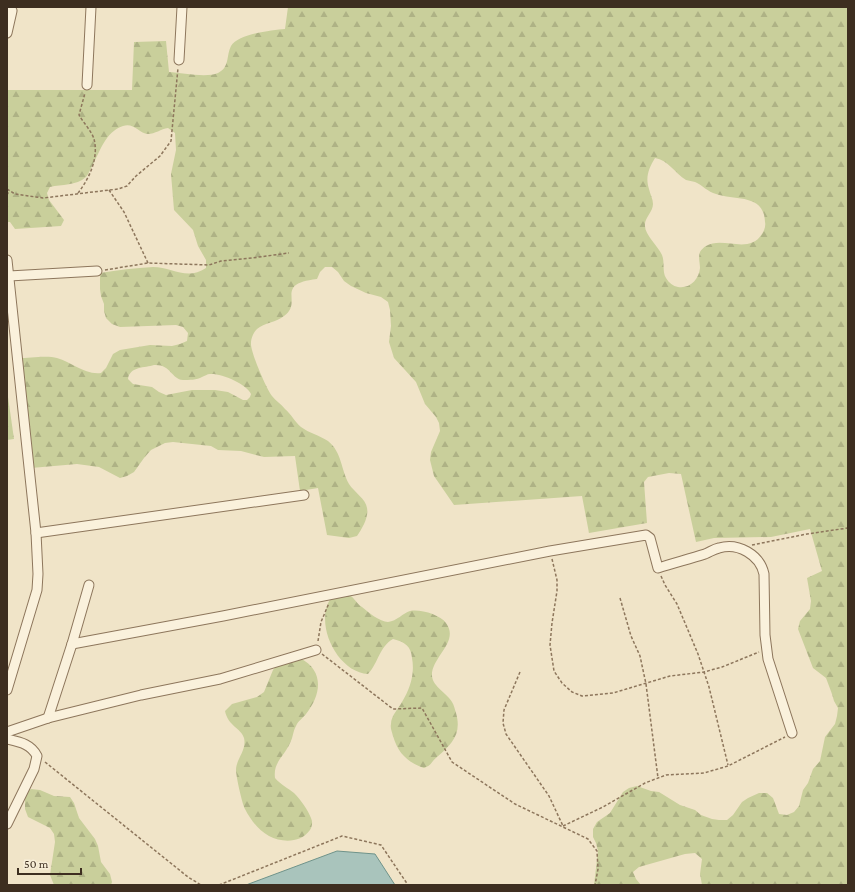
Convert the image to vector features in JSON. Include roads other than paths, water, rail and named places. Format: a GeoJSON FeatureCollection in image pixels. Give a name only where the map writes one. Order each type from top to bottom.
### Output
{"type":"FeatureCollection","features":[{"type":"Feature","properties":{"kind":"street"},"geometry":{"type":"LineString","coordinates":[[88,85],[91,7]]}},
{"type":"Feature","properties":{"kind":"street"},"geometry":{"type":"LineString","coordinates":[[179,60],[182,7]]}},
{"type":"Feature","properties":{"kind":"street"},"geometry":{"type":"LineString","coordinates":[[7,9],[12,10],[7,33]]}},
{"type":"Feature","properties":{"kind":"street"},"geometry":{"type":"LineString","coordinates":[[7,260],[9,299],[36,533],[38,574],[37,590],[7,690]]}},
{"type":"Feature","properties":{"kind":"street"},"geometry":{"type":"LineString","coordinates":[[9,276],[97,271]]}},
{"type":"Feature","properties":{"kind":"street"},"geometry":{"type":"LineString","coordinates":[[36,533],[304,495]]}},
{"type":"Feature","properties":{"kind":"street"},"geometry":{"type":"LineString","coordinates":[[72,644],[550,551],[646,535],[650,538],[658,568],[707,553],[720,547],[738,547],[756,558],[762,566],[764,574],[766,649],[774,680],[792,733]]}},
{"type":"Feature","properties":{"kind":"street"},"geometry":{"type":"LineString","coordinates":[[48,718],[89,585]]}},
{"type":"Feature","properties":{"kind":"street"},"geometry":{"type":"LineString","coordinates":[[7,732],[48,718],[141,695],[220,679],[316,650]]}},
{"type":"Feature","properties":{"kind":"street"},"geometry":{"type":"LineString","coordinates":[[7,739],[33,748],[37,756],[34,769],[7,824]]}},
{"type":"Feature","properties":{"kind":"water"},"geometry":{"type":"Polygon","coordinates":[[[337,851],[375,854],[395,885],[246,885],[337,851]]]}}]}
